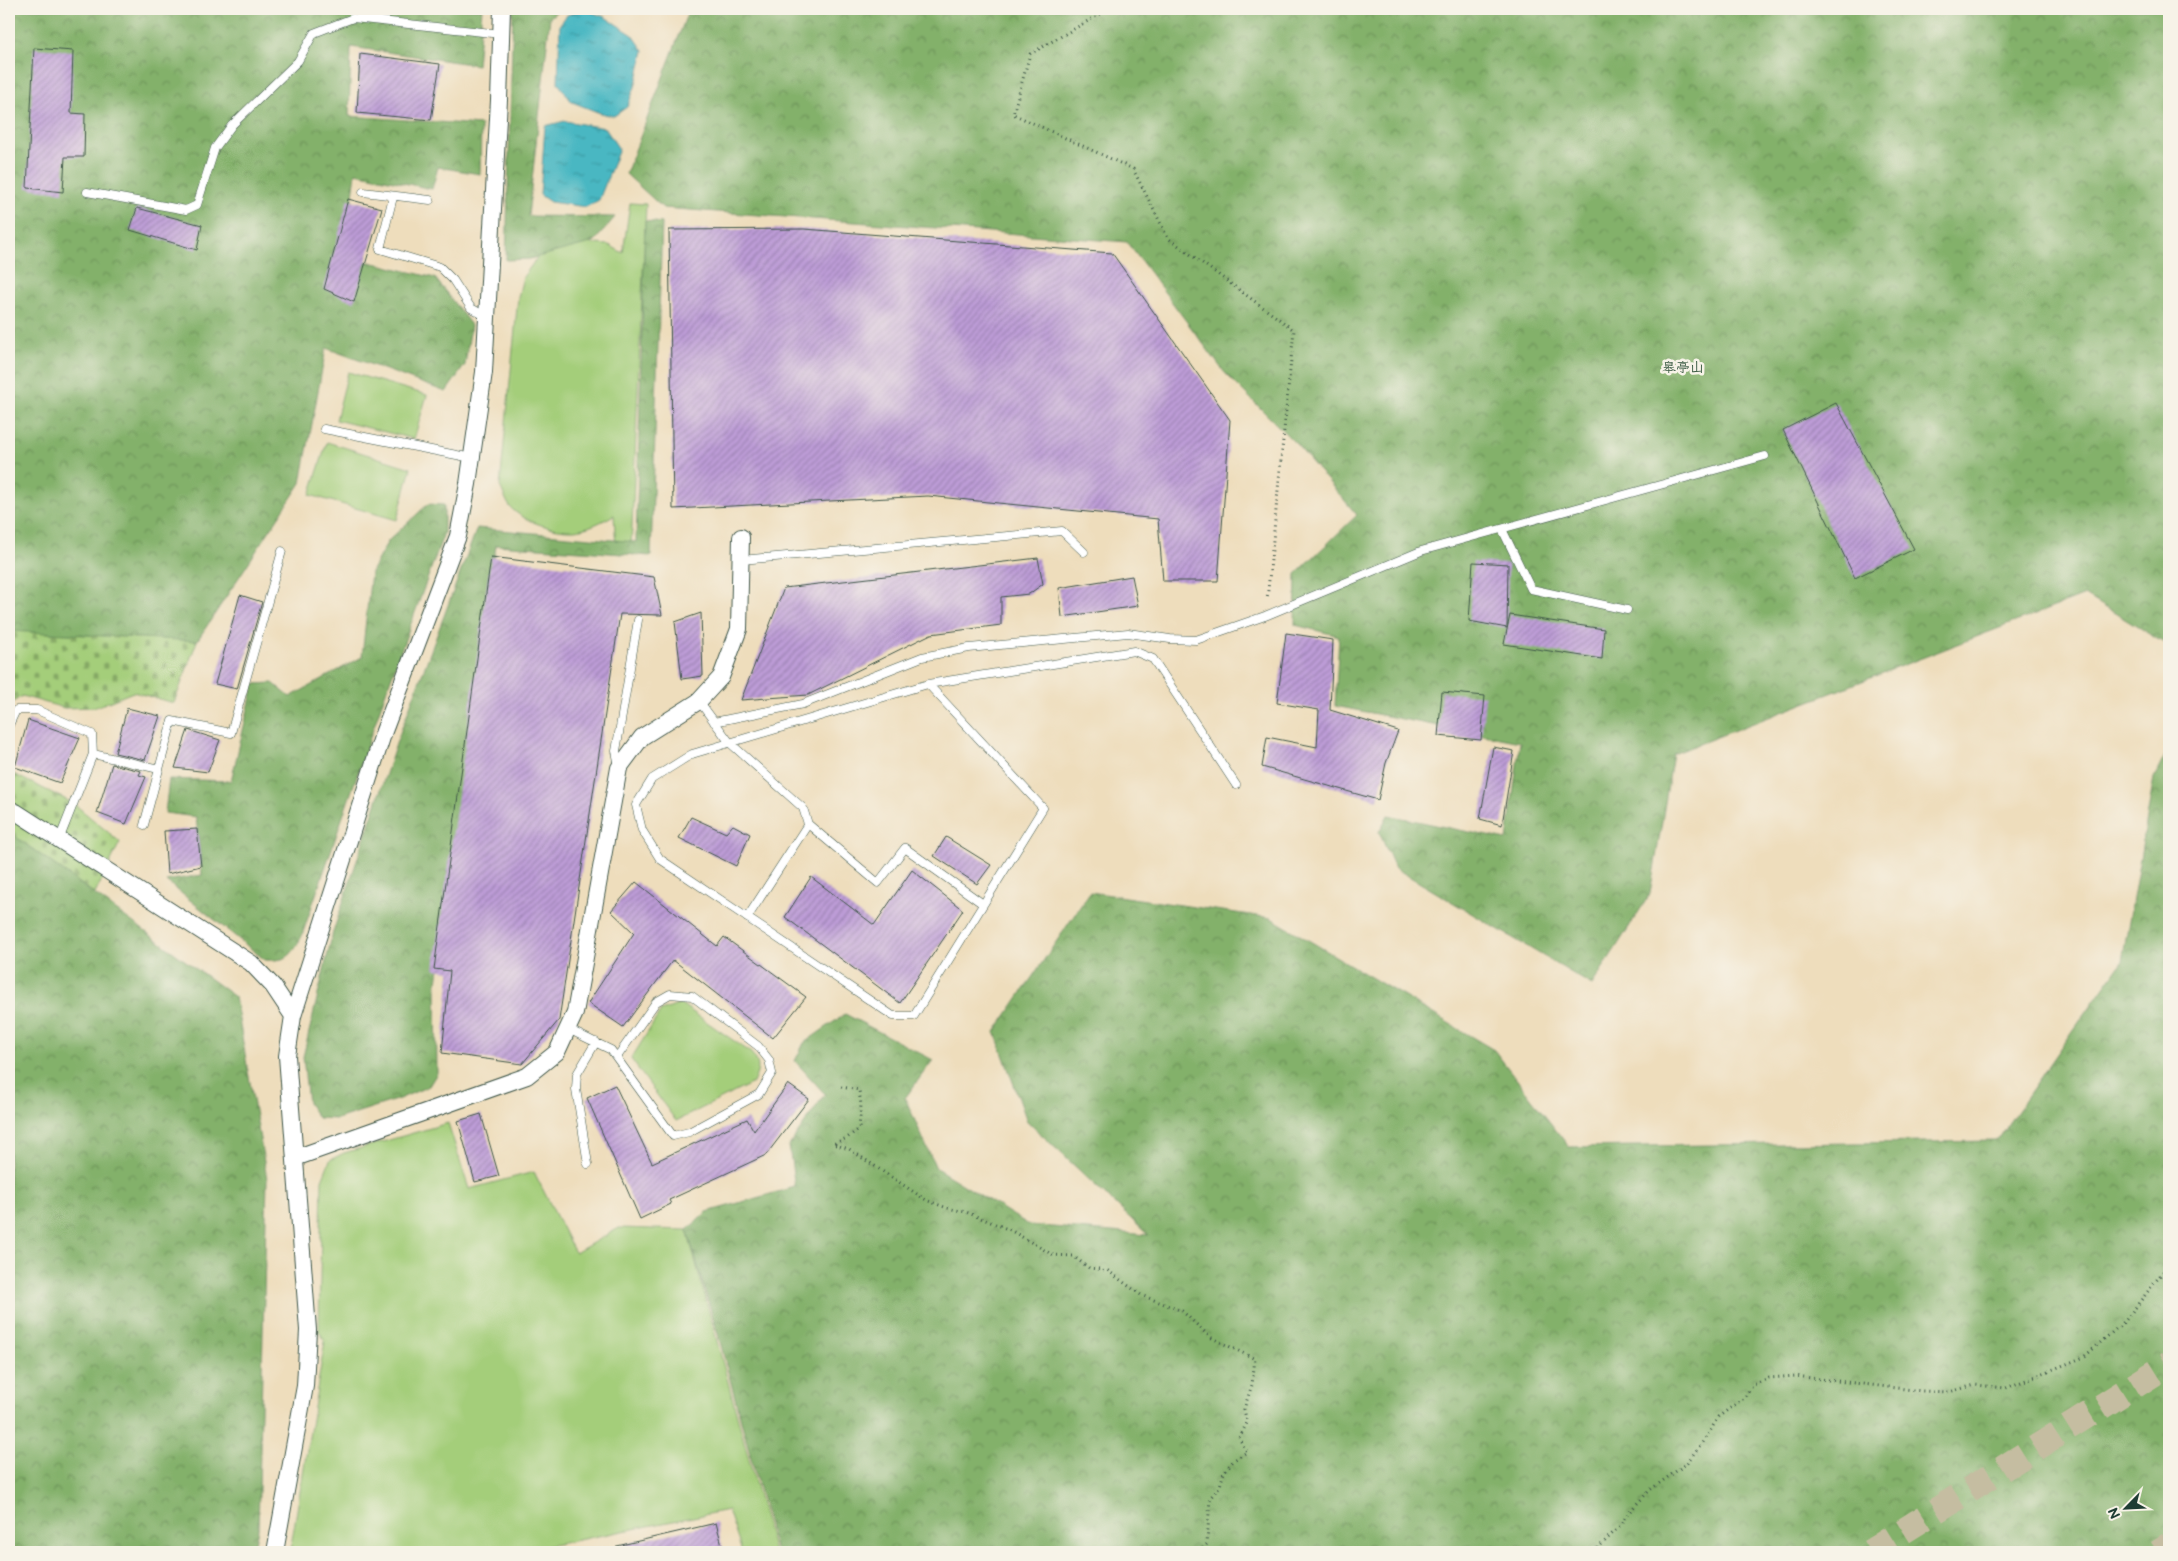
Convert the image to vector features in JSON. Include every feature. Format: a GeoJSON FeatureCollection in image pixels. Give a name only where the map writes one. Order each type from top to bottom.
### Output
{"type":"FeatureCollection","features":[{"type":"Feature","properties":{"kind":"street"},"geometry":{"type":"LineString","coordinates":[[275,1552],[305,1386],[308,1330],[288,1056],[293,1016],[384,731],[458,536],[472,458],[484,372],[499,100],[502,9]]}},
{"type":"Feature","properties":{"kind":"street"},"geometry":{"type":"LineString","coordinates":[[295,1158],[527,1076],[557,1052],[575,1013],[619,768],[642,737],[699,701],[721,677],[739,629],[741,537]]}},
{"type":"Feature","properties":{"kind":"street"},"geometry":{"type":"LineString","coordinates":[[9,809],[251,964],[273,986],[293,1016]]}},
{"type":"Feature","properties":{"kind":"lane"},"geometry":{"type":"LineString","coordinates":[[87,192],[186,210],[197,205],[215,148],[232,124],[298,61],[314,33],[345,21],[353,18],[501,34]]}},
{"type":"Feature","properties":{"kind":"lane"},"geometry":{"type":"LineString","coordinates":[[363,192],[430,200]]}},
{"type":"Feature","properties":{"kind":"lane"},"geometry":{"type":"LineString","coordinates":[[393,197],[380,249],[440,267],[453,280],[471,308],[486,317]]}},
{"type":"Feature","properties":{"kind":"lane"},"geometry":{"type":"LineString","coordinates":[[324,429],[472,458]]}},
{"type":"Feature","properties":{"kind":"lane"},"geometry":{"type":"LineString","coordinates":[[714,722],[803,704],[922,657],[969,648],[1128,633],[1170,639],[1196,640],[1265,616],[1421,551],[1765,456]]}},
{"type":"Feature","properties":{"kind":"lane"},"geometry":{"type":"LineString","coordinates":[[1502,529],[1531,589],[1627,610]]}},
{"type":"Feature","properties":{"kind":"lane"},"geometry":{"type":"LineString","coordinates":[[741,560],[1062,531],[1084,552]]}},
{"type":"Feature","properties":{"kind":"lane"},"geometry":{"type":"LineString","coordinates":[[144,825],[172,720],[231,733],[282,551]]}},
{"type":"Feature","properties":{"kind":"lane"},"geometry":{"type":"LineString","coordinates":[[619,768],[616,751],[638,620]]}},
{"type":"Feature","properties":{"kind":"lane"},"geometry":{"type":"LineString","coordinates":[[928,684],[1043,808],[914,1016],[893,1016],[660,859],[642,830],[636,805],[652,779],[692,754],[928,684],[1134,650],[1153,659],[1236,785]]}},
{"type":"Feature","properties":{"kind":"lane"},"geometry":{"type":"LineString","coordinates":[[699,701],[730,743],[803,808],[808,824],[878,883],[905,848],[983,904]]}},
{"type":"Feature","properties":{"kind":"lane"},"geometry":{"type":"LineString","coordinates":[[9,725],[16,710],[37,710],[92,734],[93,754],[59,840]]}},
{"type":"Feature","properties":{"kind":"lane"},"geometry":{"type":"LineString","coordinates":[[93,754],[159,769]]}},
{"type":"Feature","properties":{"kind":"lane"},"geometry":{"type":"LineString","coordinates":[[747,918],[808,824]]}},
{"type":"Feature","properties":{"kind":"lane"},"geometry":{"type":"LineString","coordinates":[[568,1029],[611,1050],[673,1136],[689,1132],[759,1094],[772,1073],[769,1060],[758,1046],[692,996],[670,994],[656,1002],[617,1057]]}},
{"type":"Feature","properties":{"kind":"lane"},"geometry":{"type":"LineString","coordinates":[[588,1164],[576,1088],[576,1074],[596,1042]]}},
{"type":"Feature","properties":{"kind":"path"},"geometry":{"type":"LineString","coordinates":[[1109,9],[1030,54],[1013,114],[1133,169],[1168,238],[1294,330],[1265,616]]}},
{"type":"Feature","properties":{"kind":"path"},"geometry":{"type":"LineString","coordinates":[[841,1087],[858,1090],[861,1106],[859,1129],[847,1138],[833,1144],[849,1149],[926,1200],[1010,1230],[1053,1255],[1072,1256],[1089,1268],[1107,1270],[1142,1295],[1182,1311],[1210,1337],[1255,1359],[1252,1385],[1244,1408],[1247,1423],[1239,1438],[1247,1452],[1234,1460],[1224,1472],[1220,1486],[1210,1498],[1208,1544],[1199,1552]]}},
{"type":"Feature","properties":{"kind":"path"},"geometry":{"type":"LineString","coordinates":[[1594,1552],[1620,1526],[1629,1512],[1650,1490],[1686,1464],[1708,1435],[1718,1417],[1744,1398],[1753,1385],[1769,1378],[1795,1376],[1922,1391],[1949,1392],[1975,1386],[2006,1388],[2084,1357],[2125,1320],[2169,1264]]}},
{"type":"Feature","properties":{"kind":"green space"},"geometry":{"type":"Polygon","coordinates":[[[9,9],[482,9],[477,65],[351,47],[349,116],[481,125],[480,174],[438,167],[432,189],[356,173],[345,256],[435,278],[471,325],[465,365],[446,392],[326,348],[301,483],[197,641],[9,631],[9,9]]]}},
{"type":"Feature","properties":{"kind":"green space"},"geometry":{"type":"Polygon","coordinates":[[[513,9],[560,9],[550,17],[528,216],[615,217],[594,242],[530,259],[506,260],[513,9]]]}},
{"type":"Feature","properties":{"kind":"green space","name":"皋亭山"},"geometry":{"type":"Polygon","coordinates":[[[689,9],[2169,9],[2169,646],[2085,595],[1673,754],[1650,894],[1592,985],[1395,868],[1379,832],[1388,815],[1507,840],[1520,742],[1335,706],[1339,636],[1295,625],[1296,574],[1357,515],[1298,446],[1225,373],[1127,242],[663,208],[626,174],[689,9]]]}},
{"type":"Feature","properties":{"kind":"green space"},"geometry":{"type":"Polygon","coordinates":[[[630,203],[646,204],[631,549],[616,548],[614,515],[585,528],[566,530],[549,527],[523,517],[510,507],[500,486],[518,297],[523,277],[545,247],[566,242],[609,245],[623,253],[630,203]]]}},
{"type":"Feature","properties":{"kind":"green space"},"geometry":{"type":"Polygon","coordinates":[[[645,221],[662,223],[651,556],[496,545],[436,990],[437,1073],[429,1086],[399,1099],[337,1119],[318,1118],[308,1103],[303,1057],[333,932],[397,741],[477,528],[636,542],[645,221]]]}},
{"type":"Feature","properties":{"kind":"green space"},"geometry":{"type":"Polygon","coordinates":[[[348,372],[427,395],[414,439],[336,420],[348,372]]]}},
{"type":"Feature","properties":{"kind":"green space"},"geometry":{"type":"Polygon","coordinates":[[[327,442],[411,468],[397,520],[310,495],[327,442]]]}},
{"type":"Feature","properties":{"kind":"green space"},"geometry":{"type":"Polygon","coordinates":[[[428,504],[444,505],[444,533],[383,700],[301,938],[288,956],[278,960],[265,960],[166,881],[202,875],[196,817],[165,813],[169,779],[231,781],[254,684],[273,683],[290,697],[362,657],[371,572],[388,541],[428,504]]]}},
{"type":"Feature","properties":{"kind":"green space"},"geometry":{"type":"Polygon","coordinates":[[[9,631],[197,641],[174,703],[133,692],[96,707],[64,708],[22,696],[9,705],[9,631]]]}},
{"type":"Feature","properties":{"kind":"green space"},"geometry":{"type":"Polygon","coordinates":[[[2169,748],[2169,1552],[776,1552],[719,1338],[687,1230],[707,1212],[795,1187],[789,1146],[825,1094],[795,1061],[804,1043],[845,1014],[933,1060],[905,1098],[936,1168],[1029,1225],[1148,1235],[1027,1121],[995,1032],[1090,892],[1271,918],[1494,1050],[1569,1147],[1996,1141],[2122,961],[2154,778],[2169,748]]]}},
{"type":"Feature","properties":{"kind":"green space"},"geometry":{"type":"Polygon","coordinates":[[[9,772],[73,803],[120,842],[95,894],[9,832],[9,772]]]}},
{"type":"Feature","properties":{"kind":"green space"},"geometry":{"type":"Polygon","coordinates":[[[9,832],[235,997],[267,1179],[258,1529],[253,1552],[9,1552],[9,832]]]}},
{"type":"Feature","properties":{"kind":"green space"},"geometry":{"type":"Polygon","coordinates":[[[681,1004],[750,1052],[756,1060],[758,1067],[753,1083],[676,1121],[631,1059],[661,1011],[681,1004]]]}},
{"type":"Feature","properties":{"kind":"green space"},"geometry":{"type":"Polygon","coordinates":[[[448,1123],[469,1189],[534,1172],[575,1253],[619,1228],[687,1230],[774,1552],[742,1552],[728,1510],[518,1552],[290,1552],[325,1341],[319,1331],[322,1180],[330,1160],[344,1153],[448,1123]]]}},
{"type":"Feature","properties":{"kind":"water"},"geometry":{"type":"Polygon","coordinates":[[[583,9],[605,17],[633,35],[644,51],[635,87],[627,107],[614,116],[600,113],[572,102],[558,83],[560,24],[567,15],[583,9]]]}},
{"type":"Feature","properties":{"kind":"water"},"geometry":{"type":"Polygon","coordinates":[[[565,121],[605,128],[619,149],[599,200],[586,207],[550,202],[540,195],[545,126],[565,121]]]}},
{"type":"Feature","properties":{"kind":"building"},"geometry":{"type":"Polygon","coordinates":[[[34,48],[73,51],[71,113],[85,114],[84,157],[65,157],[63,192],[27,188],[34,48]]]}},
{"type":"Feature","properties":{"kind":"building"},"geometry":{"type":"Polygon","coordinates":[[[360,54],[440,64],[431,120],[357,113],[360,54]]]}},
{"type":"Feature","properties":{"kind":"building"},"geometry":{"type":"Polygon","coordinates":[[[348,199],[382,208],[354,302],[324,289],[348,199]]]}},
{"type":"Feature","properties":{"kind":"building"},"geometry":{"type":"Polygon","coordinates":[[[137,208],[202,225],[197,250],[130,230],[137,208]]]}},
{"type":"Feature","properties":{"kind":"building"},"geometry":{"type":"Polygon","coordinates":[[[804,229],[1112,253],[1230,420],[1218,581],[1163,581],[1158,519],[928,496],[673,509],[669,230],[804,229]]]}},
{"type":"Feature","properties":{"kind":"building"},"geometry":{"type":"Polygon","coordinates":[[[1836,403],[1914,549],[1855,578],[1783,430],[1836,403]]]}},
{"type":"Feature","properties":{"kind":"building"},"geometry":{"type":"Polygon","coordinates":[[[491,557],[654,577],[662,615],[620,614],[559,1020],[522,1064],[442,1053],[450,971],[434,969],[491,557]]]}},
{"type":"Feature","properties":{"kind":"building"},"geometry":{"type":"Polygon","coordinates":[[[1038,558],[1043,584],[1029,594],[1001,597],[1001,625],[931,634],[808,695],[741,700],[784,588],[1038,558]]]}},
{"type":"Feature","properties":{"kind":"building"},"geometry":{"type":"Polygon","coordinates":[[[1473,562],[1508,564],[1507,628],[1469,621],[1473,562]]]}},
{"type":"Feature","properties":{"kind":"building"},"geometry":{"type":"Polygon","coordinates":[[[1132,576],[1138,606],[1062,617],[1059,588],[1132,576]]]}},
{"type":"Feature","properties":{"kind":"building"},"geometry":{"type":"Polygon","coordinates":[[[240,595],[262,602],[237,689],[215,684],[240,595]]]}},
{"type":"Feature","properties":{"kind":"building"},"geometry":{"type":"Polygon","coordinates":[[[701,613],[703,676],[682,679],[675,622],[701,613]]]}},
{"type":"Feature","properties":{"kind":"building"},"geometry":{"type":"Polygon","coordinates":[[[1510,615],[1604,629],[1602,659],[1504,644],[1510,615]]]}},
{"type":"Feature","properties":{"kind":"building"},"geometry":{"type":"Polygon","coordinates":[[[1286,633],[1333,640],[1330,710],[1398,731],[1386,763],[1378,800],[1262,767],[1267,737],[1317,747],[1319,710],[1277,703],[1286,633]]]}},
{"type":"Feature","properties":{"kind":"building"},"geometry":{"type":"Polygon","coordinates":[[[1442,692],[1485,696],[1481,740],[1438,736],[1442,692]]]}},
{"type":"Feature","properties":{"kind":"building"},"geometry":{"type":"Polygon","coordinates":[[[127,708],[160,716],[145,760],[115,753],[127,708]]]}},
{"type":"Feature","properties":{"kind":"building"},"geometry":{"type":"Polygon","coordinates":[[[28,720],[80,738],[60,783],[15,767],[28,720]]]}},
{"type":"Feature","properties":{"kind":"building"},"geometry":{"type":"Polygon","coordinates":[[[188,730],[220,740],[208,772],[175,768],[188,730]]]}},
{"type":"Feature","properties":{"kind":"building"},"geometry":{"type":"Polygon","coordinates":[[[1493,747],[1514,751],[1502,825],[1480,819],[1493,747]]]}},
{"type":"Feature","properties":{"kind":"building"},"geometry":{"type":"Polygon","coordinates":[[[112,764],[141,771],[139,775],[146,777],[126,824],[97,813],[112,764]]]}},
{"type":"Feature","properties":{"kind":"building"},"geometry":{"type":"Polygon","coordinates":[[[691,817],[726,833],[733,825],[750,834],[736,866],[679,838],[691,817]]]}},
{"type":"Feature","properties":{"kind":"building"},"geometry":{"type":"Polygon","coordinates":[[[197,829],[201,866],[167,874],[164,831],[197,829]]]}},
{"type":"Feature","properties":{"kind":"building"},"geometry":{"type":"Polygon","coordinates":[[[946,837],[991,865],[977,884],[934,856],[946,837]]]}},
{"type":"Feature","properties":{"kind":"building"},"geometry":{"type":"Polygon","coordinates":[[[912,870],[963,910],[900,1003],[785,917],[811,877],[874,925],[912,870]]]}},
{"type":"Feature","properties":{"kind":"building"},"geometry":{"type":"Polygon","coordinates":[[[636,882],[717,946],[724,937],[806,997],[773,1038],[673,960],[623,1027],[588,1003],[634,933],[611,911],[636,882]]]}},
{"type":"Feature","properties":{"kind":"building"},"geometry":{"type":"Polygon","coordinates":[[[788,1084],[809,1099],[766,1155],[669,1200],[671,1204],[640,1219],[587,1098],[615,1085],[652,1163],[747,1119],[754,1131],[788,1084]]]}},
{"type":"Feature","properties":{"kind":"building"},"geometry":{"type":"Polygon","coordinates":[[[481,1114],[499,1176],[475,1182],[458,1121],[481,1114]]]}},
{"type":"Feature","properties":{"kind":"building"},"geometry":{"type":"Polygon","coordinates":[[[716,1523],[724,1552],[618,1552],[617,1546],[716,1523]]]}},
{"type":"Feature","properties":{"kind":"tunnel"},"geometry":{"type":"LineString","coordinates":[[1870,1552],[2169,1364]]}},
{"type":"Feature","properties":{"kind":"tunnel"},"geometry":{"type":"LineString","coordinates":[[2158,1552],[2169,1545]]}}]}
